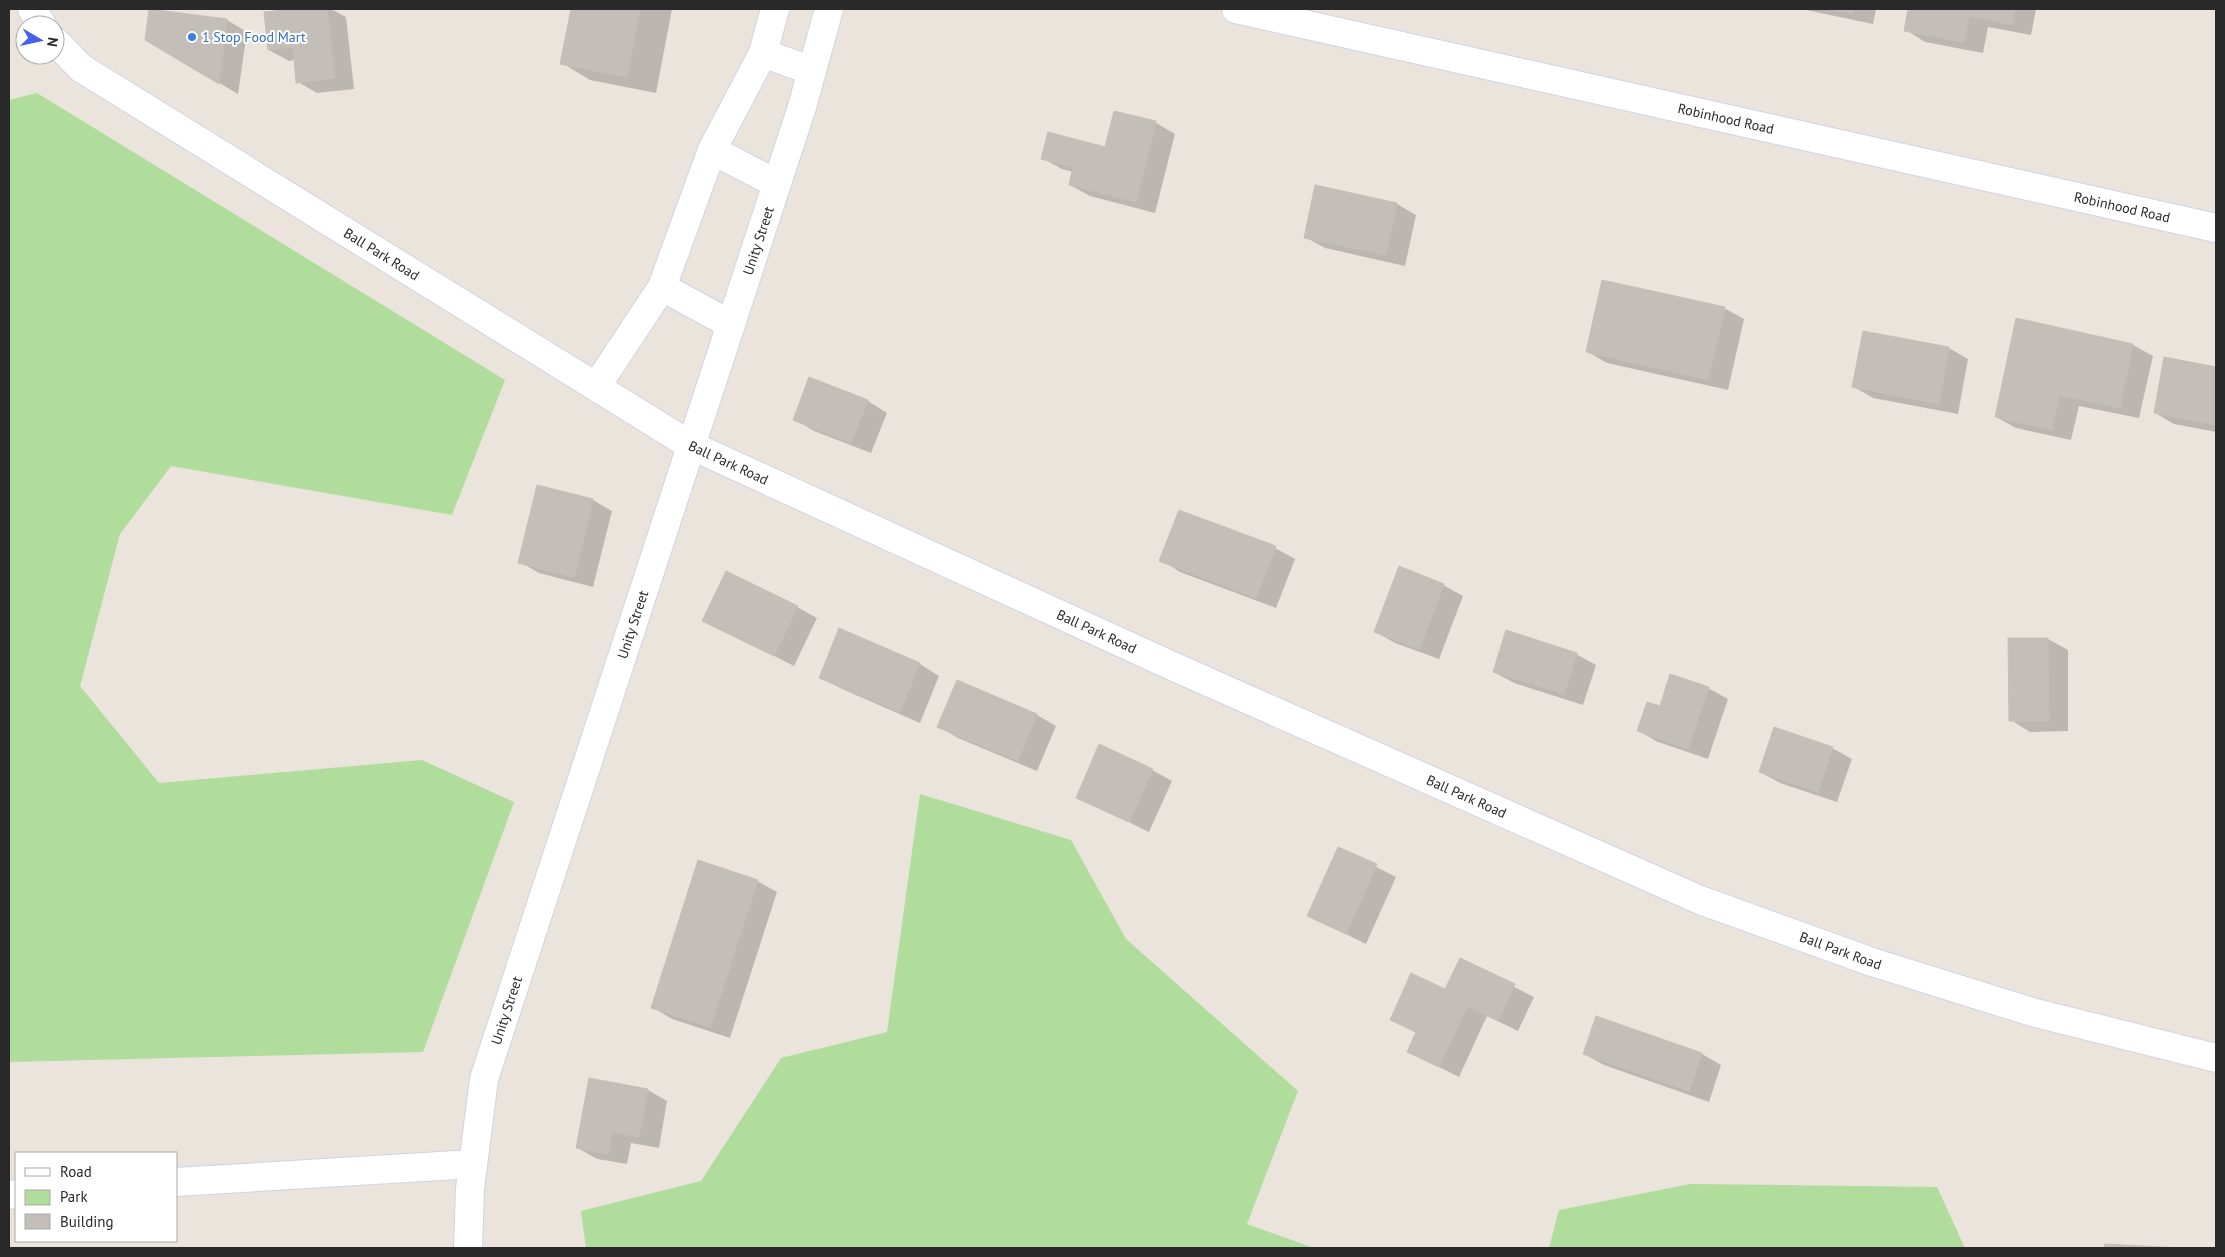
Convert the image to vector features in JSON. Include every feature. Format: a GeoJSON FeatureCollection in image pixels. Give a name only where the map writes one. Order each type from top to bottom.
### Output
{"type":"FeatureCollection","features":[{"type":"Feature","properties":{"kind":"street"},"geometry":{"type":"LineString","coordinates":[[596,387],[662,287],[712,150],[764,53],[774,9]]}},
{"type":"Feature","properties":{"kind":"street","name":"Unity Street"},"geometry":{"type":"LineString","coordinates":[[468,1248],[470,1189],[484,1079],[777,184],[829,9]]}},
{"type":"Feature","properties":{"kind":"street","name":"Robinhood Road"},"geometry":{"type":"LineString","coordinates":[[1236,9],[2216,228]]}},
{"type":"Feature","properties":{"kind":"street","name":"Ball Park Road"},"geometry":{"type":"LineString","coordinates":[[65,51],[81,68],[690,445],[1170,664],[1700,900],[1872,962],[2032,1012],[2216,1058]]}},
{"type":"Feature","properties":{"kind":"street"},"geometry":{"type":"LineString","coordinates":[[764,53],[812,71]]}},
{"type":"Feature","properties":{"kind":"street"},"geometry":{"type":"LineString","coordinates":[[712,150],[777,184]]}},
{"type":"Feature","properties":{"kind":"street"},"geometry":{"type":"LineString","coordinates":[[662,287],[730,324]]}},
{"type":"Feature","properties":{"kind":"street"},"geometry":{"type":"LineString","coordinates":[[178,1182],[473,1164]]}},
{"type":"Feature","properties":{"kind":"green space"},"geometry":{"type":"Polygon","coordinates":[[[37,93],[505,380],[452,515],[171,466],[120,534],[80,686],[159,783],[422,760],[514,802],[423,1052],[9,1062],[9,100],[37,93]]]}},
{"type":"Feature","properties":{"kind":"green space"},"geometry":{"type":"Polygon","coordinates":[[[920,794],[1071,840],[1126,939],[1298,1091],[1247,1224],[1314,1248],[586,1248],[581,1211],[701,1181],[781,1058],[887,1032],[920,794]]]}},
{"type":"Feature","properties":{"kind":"green space"},"geometry":{"type":"Polygon","coordinates":[[[1690,1184],[1937,1187],[1965,1248],[1549,1248],[1559,1210],[1690,1184]]]}},
{"type":"Feature","properties":{"kind":"building"},"geometry":{"type":"Polygon","coordinates":[[[149,9],[227,19],[219,84],[145,40],[149,9]]]}},
{"type":"Feature","properties":{"kind":"building"},"geometry":{"type":"Polygon","coordinates":[[[292,9],[327,9],[335,78],[296,83],[293,47],[268,50],[264,12],[292,9]]]}},
{"type":"Feature","properties":{"kind":"building"},"geometry":{"type":"Polygon","coordinates":[[[571,9],[640,9],[627,77],[560,64],[571,9]]]}},
{"type":"Feature","properties":{"kind":"building"},"geometry":{"type":"Polygon","coordinates":[[[1831,9],[1854,9],[1853,13],[1831,9]]]}},
{"type":"Feature","properties":{"kind":"building"},"geometry":{"type":"Polygon","coordinates":[[[1908,9],[2015,9],[2012,25],[1969,16],[1964,42],[1904,31],[1908,9]]]}},
{"type":"Feature","properties":{"kind":"building"},"geometry":{"type":"Polygon","coordinates":[[[1114,111],[1156,121],[1136,202],[1069,185],[1073,167],[1041,159],[1048,132],[1105,147],[1114,111]]]}},
{"type":"Feature","properties":{"kind":"building"},"geometry":{"type":"Polygon","coordinates":[[[1315,185],[1397,203],[1386,255],[1304,238],[1315,185]]]}},
{"type":"Feature","properties":{"kind":"building"},"geometry":{"type":"Polygon","coordinates":[[[1602,280],[1725,307],[1708,380],[1586,352],[1602,280]]]}},
{"type":"Feature","properties":{"kind":"building"},"geometry":{"type":"Polygon","coordinates":[[[2016,318],[2133,344],[2120,408],[2059,395],[2052,430],[1995,417],[2016,318]]]}},
{"type":"Feature","properties":{"kind":"building"},"geometry":{"type":"Polygon","coordinates":[[[1863,331],[1949,347],[1939,404],[1852,387],[1863,331]]]}},
{"type":"Feature","properties":{"kind":"building"},"geometry":{"type":"Polygon","coordinates":[[[2164,357],[2216,367],[2216,425],[2154,413],[2164,357]]]}},
{"type":"Feature","properties":{"kind":"building"},"geometry":{"type":"Polygon","coordinates":[[[809,377],[868,400],[851,443],[793,420],[809,377]]]}},
{"type":"Feature","properties":{"kind":"building"},"geometry":{"type":"Polygon","coordinates":[[[537,485],[593,499],[574,577],[518,563],[537,485]]]}},
{"type":"Feature","properties":{"kind":"building"},"geometry":{"type":"Polygon","coordinates":[[[1179,510],[1276,546],[1256,598],[1159,561],[1179,510]]]}},
{"type":"Feature","properties":{"kind":"building"},"geometry":{"type":"Polygon","coordinates":[[[1399,566],[1444,584],[1419,649],[1374,632],[1399,566]]]}},
{"type":"Feature","properties":{"kind":"building"},"geometry":{"type":"Polygon","coordinates":[[[726,571],[798,606],[774,656],[702,621],[726,571]]]}},
{"type":"Feature","properties":{"kind":"building"},"geometry":{"type":"Polygon","coordinates":[[[839,628],[920,663],[900,712],[819,678],[839,628]]]}},
{"type":"Feature","properties":{"kind":"building"},"geometry":{"type":"Polygon","coordinates":[[[1506,630],[1577,653],[1564,694],[1493,672],[1506,630]]]}},
{"type":"Feature","properties":{"kind":"building"},"geometry":{"type":"Polygon","coordinates":[[[2008,638],[2048,638],[2049,721],[2009,721],[2008,638]]]}},
{"type":"Feature","properties":{"kind":"building"},"geometry":{"type":"Polygon","coordinates":[[[1670,674],[1709,687],[1688,749],[1637,731],[1647,702],[1660,706],[1670,674]]]}},
{"type":"Feature","properties":{"kind":"building"},"geometry":{"type":"Polygon","coordinates":[[[957,680],[1037,714],[1018,761],[937,727],[957,680]]]}},
{"type":"Feature","properties":{"kind":"building"},"geometry":{"type":"Polygon","coordinates":[[[1774,727],[1833,747],[1818,792],[1759,772],[1774,727]]]}},
{"type":"Feature","properties":{"kind":"building"},"geometry":{"type":"Polygon","coordinates":[[[1099,744],[1153,769],[1129,822],[1076,798],[1099,744]]]}},
{"type":"Feature","properties":{"kind":"building"},"geometry":{"type":"Polygon","coordinates":[[[1338,847],[1377,864],[1346,934],[1307,916],[1338,847]]]}},
{"type":"Feature","properties":{"kind":"building"},"geometry":{"type":"Polygon","coordinates":[[[698,860],[758,880],[710,1027],[651,1008],[698,860]]]}},
{"type":"Feature","properties":{"kind":"building"},"geometry":{"type":"Polygon","coordinates":[[[1460,958],[1515,984],[1498,1021],[1467,1006],[1439,1067],[1407,1052],[1416,1032],[1390,1020],[1411,973],[1445,989],[1460,958]]]}},
{"type":"Feature","properties":{"kind":"building"},"geometry":{"type":"Polygon","coordinates":[[[1596,1016],[1702,1053],[1689,1091],[1583,1054],[1596,1016]]]}},
{"type":"Feature","properties":{"kind":"building"},"geometry":{"type":"Polygon","coordinates":[[[589,1078],[648,1089],[639,1137],[612,1132],[608,1154],[576,1148],[589,1078]]]}},
{"type":"Feature","properties":{"kind":"building"},"geometry":{"type":"Polygon","coordinates":[[[2105,1244],[2180,1248],[2104,1248],[2105,1244]]]}},
{"type":"Feature","properties":{"kind":"place","name":"1 Stop Food Mart"},"geometry":{"type":"Point","coordinates":[192,37]}}]}
